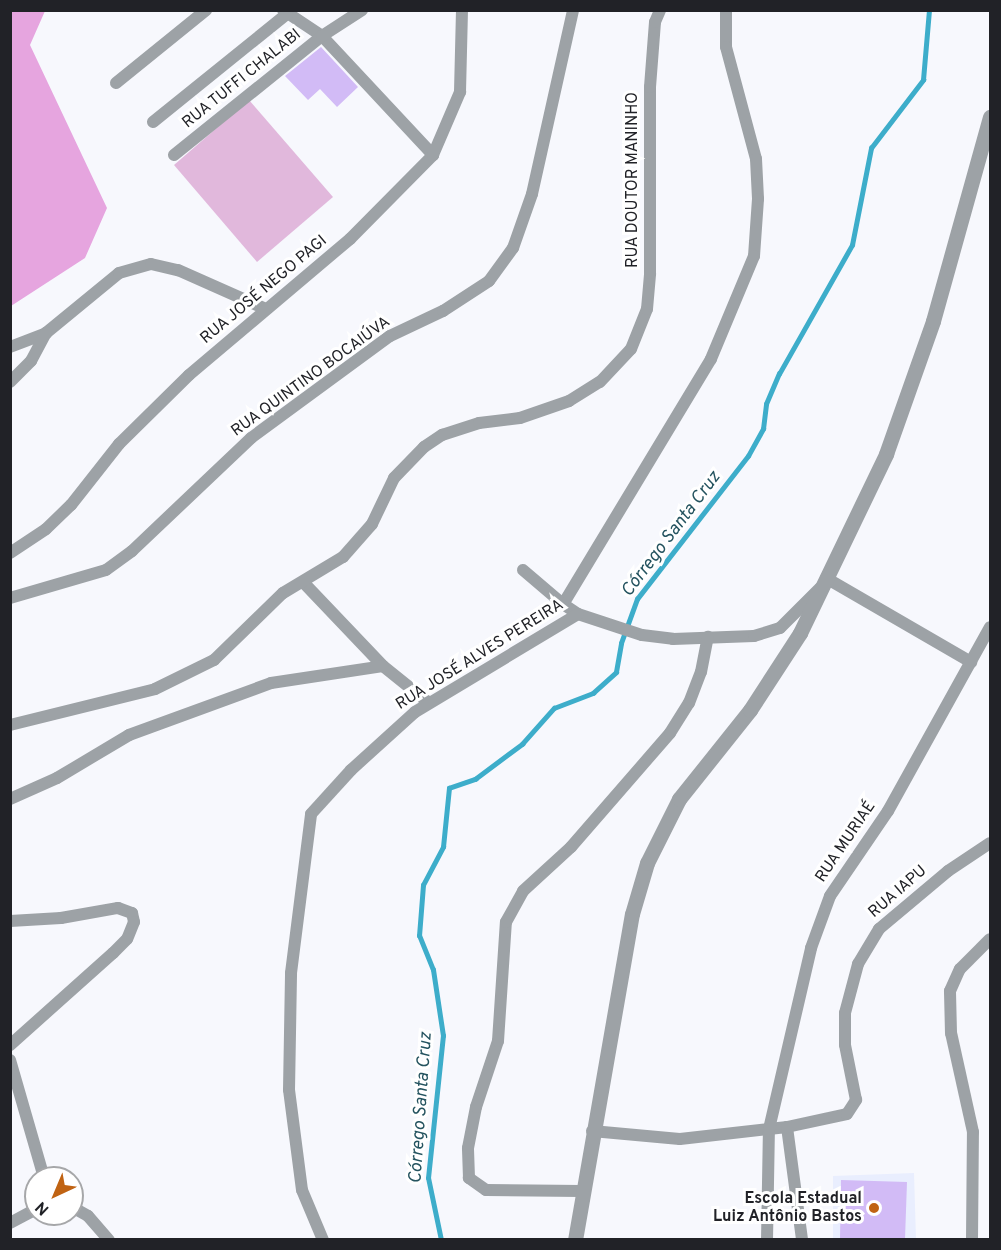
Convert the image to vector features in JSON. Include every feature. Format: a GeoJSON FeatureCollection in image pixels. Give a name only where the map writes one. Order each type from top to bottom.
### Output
{"type":"FeatureCollection","features":[{"type":"Feature","properties":{"kind":"street"},"geometry":{"type":"LineString","coordinates":[[116,83],[206,10]]}},
{"type":"Feature","properties":{"kind":"street","name":"RUA TUFFI CHALABI"},"geometry":{"type":"LineString","coordinates":[[174,155],[322,36],[362,10]]}},
{"type":"Feature","properties":{"kind":"street","name":"RUA JOSÉ NEGO PAGI"},"geometry":{"type":"LineString","coordinates":[[10,553],[55,521],[130,432],[396,196],[434,155],[460,92],[462,10]]}},
{"type":"Feature","properties":{"kind":"street","name":"RUA QUINTINO BOCAIÚVA"},"geometry":{"type":"LineString","coordinates":[[10,598],[106,570],[132,551],[251,438],[390,336],[443,312],[489,281],[513,248],[532,194],[573,10]]}},
{"type":"Feature","properties":{"kind":"street","name":"RUA DOUTOR MANINHO"},"geometry":{"type":"LineString","coordinates":[[10,725],[155,689],[214,660],[283,593],[350,549],[372,524],[394,478],[424,447],[442,435],[479,423],[520,418],[569,401],[600,382],[631,349],[646,309],[650,273],[650,87],[655,22],[660,10]]}},
{"type":"Feature","properties":{"kind":"street","name":"RUA JOSÉ ALVES PEREIRA"},"geometry":{"type":"LineString","coordinates":[[323,1239],[302,1190],[289,1090],[291,973],[307,831],[311,814],[390,732],[429,703],[578,614],[563,604],[711,359],[754,256],[758,199],[756,159],[726,47],[726,10]]}},
{"type":"Feature","properties":{"kind":"street"},"geometry":{"type":"LineString","coordinates":[[153,122],[285,12],[322,36],[434,155]]}},
{"type":"Feature","properties":{"kind":"street"},"geometry":{"type":"LineString","coordinates":[[575,1239],[581,1191],[634,905],[658,836],[679,799],[774,675],[825,582],[886,454],[933,321],[990,117]]}},
{"type":"Feature","properties":{"kind":"street"},"geometry":{"type":"LineString","coordinates":[[10,346],[45,333],[118,273],[151,264],[178,270],[266,309]]}},
{"type":"Feature","properties":{"kind":"street"},"geometry":{"type":"LineString","coordinates":[[10,382],[31,361],[45,333]]}},
{"type":"Feature","properties":{"kind":"street"},"geometry":{"type":"LineString","coordinates":[[523,570],[563,604]]}},
{"type":"Feature","properties":{"kind":"street"},"geometry":{"type":"LineString","coordinates":[[303,582],[383,666],[429,703]]}},
{"type":"Feature","properties":{"kind":"street"},"geometry":{"type":"LineString","coordinates":[[578,614],[642,635],[708,637],[771,634],[825,582]]}},
{"type":"Feature","properties":{"kind":"street"},"geometry":{"type":"LineString","coordinates":[[825,582],[971,662]]}},
{"type":"Feature","properties":{"kind":"street","name":"RUA MURIAÉ"},"geometry":{"type":"LineString","coordinates":[[767,1239],[769,1129],[811,948],[830,896],[888,811],[990,627]]}},
{"type":"Feature","properties":{"kind":"street"},"geometry":{"type":"LineString","coordinates":[[581,1191],[486,1190],[469,1178],[468,1148],[476,1107],[498,1041],[506,922],[522,891],[571,847],[670,733],[689,703],[701,672],[708,637]]}},
{"type":"Feature","properties":{"kind":"street"},"geometry":{"type":"LineString","coordinates":[[10,799],[57,778],[129,735],[271,683],[383,666]]}},
{"type":"Feature","properties":{"kind":"street","name":"RUA IAPU"},"geometry":{"type":"LineString","coordinates":[[787,1127],[847,1114],[854,1106],[854,1092],[845,1045],[845,1013],[848,991],[869,945],[879,928],[948,871],[990,843]]}},
{"type":"Feature","properties":{"kind":"street"},"geometry":{"type":"LineString","coordinates":[[10,921],[61,918],[118,908],[132,913],[134,922],[127,939],[113,953],[10,1045]]}},
{"type":"Feature","properties":{"kind":"street"},"geometry":{"type":"LineString","coordinates":[[972,1239],[973,1132],[951,1034],[950,991],[960,969],[990,939]]}},
{"type":"Feature","properties":{"kind":"street"},"geometry":{"type":"LineString","coordinates":[[10,1060],[41,1166]]}},
{"type":"Feature","properties":{"kind":"street"},"geometry":{"type":"LineString","coordinates":[[592,1131],[680,1139],[787,1127],[802,1239]]}},
{"type":"Feature","properties":{"kind":"street"},"geometry":{"type":"LineString","coordinates":[[84,1214],[109,1239]]}},
{"type":"Feature","properties":{"kind":"street"},"geometry":{"type":"LineString","coordinates":[[10,1223],[24,1215]]}},
{"type":"Feature","properties":{"kind":"shaded area"},"geometry":{"type":"Polygon","coordinates":[[[11,10],[45,11],[30,45],[107,208],[85,258],[11,306],[11,10]]]}},
{"type":"Feature","properties":{"kind":"shaded area"},"geometry":{"type":"Polygon","coordinates":[[[249,100],[333,197],[257,262],[174,165],[249,100]]]}},
{"type":"Feature","properties":{"kind":"shaded area","name":"Escola Estadual Luiz Antônio Bastos"},"geometry":{"type":"Polygon","coordinates":[[[914,1173],[916,1239],[833,1239],[833,1176],[914,1173]]]}},
{"type":"Feature","properties":{"kind":"building"},"geometry":{"type":"Polygon","coordinates":[[[321,47],[358,87],[337,107],[320,89],[308,100],[285,76],[321,47]]]}},
{"type":"Feature","properties":{"kind":"building","name":"Escola Estadual Luiz Antônio Bastos"},"geometry":{"type":"Polygon","coordinates":[[[841,1180],[907,1182],[905,1239],[840,1239],[841,1180]]]}},
{"type":"Feature","properties":{"kind":"waterway","name":"Córrego Santa Cruz"},"geometry":{"type":"LineString","coordinates":[[441,1240],[428,1178],[443,1036],[433,970],[419,936],[423,885],[443,847],[449,788],[475,779],[522,744],[554,708],[593,693],[616,672],[621,643],[637,599],[748,456],[763,429],[766,404],[779,374],[852,245],[871,148],[923,80],[929,10]]}},
{"type":"Feature","properties":{"kind":"place","name":"Escola Estadual Luiz Antônio Bastos"},"geometry":{"type":"Point","coordinates":[874,1208]}}]}
